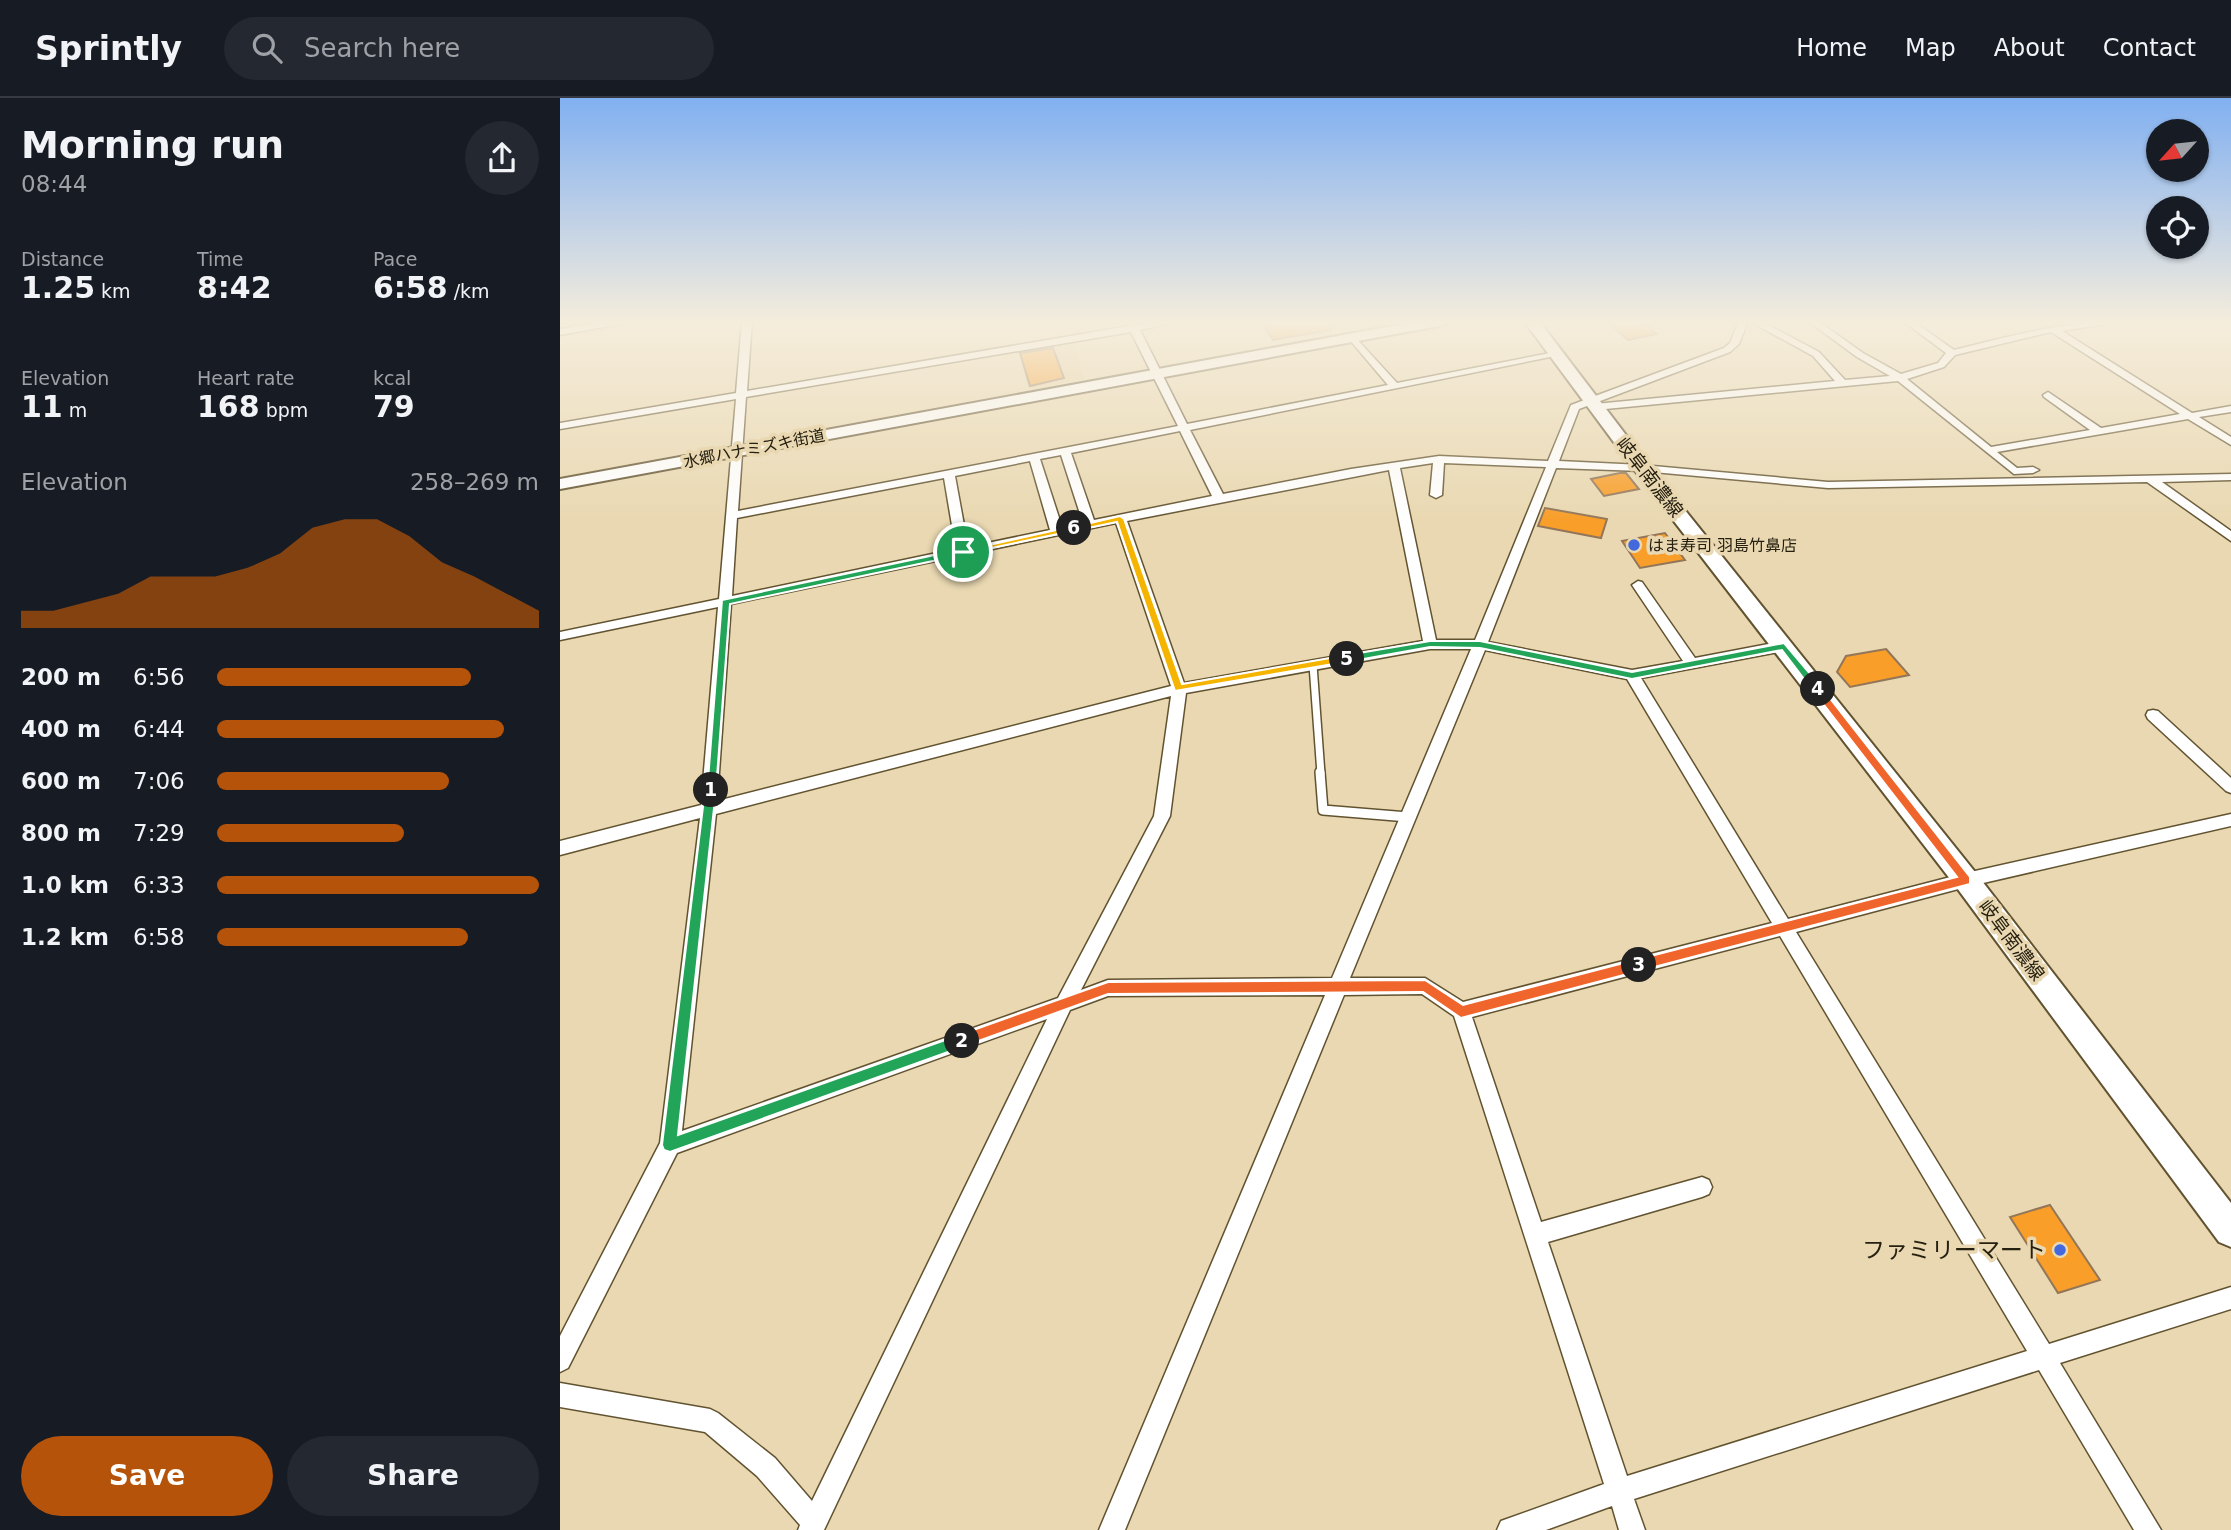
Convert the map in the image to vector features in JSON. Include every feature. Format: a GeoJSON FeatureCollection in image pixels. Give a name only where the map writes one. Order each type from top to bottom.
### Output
{"type":"FeatureCollection","features":[{"type":"Feature","properties":{"kind":"main road","name":"水郷ハナミズキ街道"},"geometry":{"type":"LineString","coordinates":[[560,484],[1077,388]]}},
{"type":"Feature","properties":{"kind":"main road","name":"岐阜南濃線"},"geometry":{"type":"LineString","coordinates":[[1582,388],[1966,880],[2231,1230]]}},
{"type":"Feature","properties":{"kind":"street"},"geometry":{"type":"LineString","coordinates":[[561,1357],[670,1145],[709,808],[742,388]]}},
{"type":"Feature","properties":{"kind":"street"},"geometry":{"type":"LineString","coordinates":[[560,426],[781,388]]}},
{"type":"Feature","properties":{"kind":"street"},"geometry":{"type":"LineString","coordinates":[[1165,388],[1219,498]]}},
{"type":"Feature","properties":{"kind":"street"},"geometry":{"type":"LineString","coordinates":[[732,516],[1385,388]]}},
{"type":"Feature","properties":{"kind":"street"},"geometry":{"type":"LineString","coordinates":[[1112,1530],[1480,645],[1575,407],[1630,388]]}},
{"type":"Feature","properties":{"kind":"street"},"geometry":{"type":"LineString","coordinates":[[1593,402],[1790,388]]}},
{"type":"Feature","properties":{"kind":"street"},"geometry":{"type":"LineString","coordinates":[[1912,388],[2014,471],[2059,470]]}},
{"type":"Feature","properties":{"kind":"street"},"geometry":{"type":"LineString","coordinates":[[2145,388],[2231,442]]}},
{"type":"Feature","properties":{"kind":"street"},"geometry":{"type":"LineString","coordinates":[[2048,395],[2099,431]]}},
{"type":"Feature","properties":{"kind":"street"},"geometry":{"type":"LineString","coordinates":[[1990,450],[2231,409]]}},
{"type":"Feature","properties":{"kind":"street"},"geometry":{"type":"LineString","coordinates":[[1065,450],[1090,525]]}},
{"type":"Feature","properties":{"kind":"street"},"geometry":{"type":"LineString","coordinates":[[1034,457],[1058,532]]}},
{"type":"Feature","properties":{"kind":"street"},"geometry":{"type":"LineString","coordinates":[[1436,495],[1439,459]]}},
{"type":"Feature","properties":{"kind":"street"},"geometry":{"type":"LineString","coordinates":[[560,636],[1219,498],[1439,459],[1642,468],[1829,485],[2231,477]]}},
{"type":"Feature","properties":{"kind":"street"},"geometry":{"type":"LineString","coordinates":[[1394,465],[1430,644]]}},
{"type":"Feature","properties":{"kind":"street"},"geometry":{"type":"LineString","coordinates":[[949,473],[963,552]]}},
{"type":"Feature","properties":{"kind":"street"},"geometry":{"type":"LineString","coordinates":[[2149,478],[2231,537]]}},
{"type":"Feature","properties":{"kind":"street"},"geometry":{"type":"LineString","coordinates":[[560,1395],[710,1421],[766,1467],[812,1526],[1065,1002],[1162,816],[1179,688],[1120,519]]}},
{"type":"Feature","properties":{"kind":"street"},"geometry":{"type":"LineString","coordinates":[[1638,585],[1692,664]]}},
{"type":"Feature","properties":{"kind":"street"},"geometry":{"type":"LineString","coordinates":[[560,848],[1179,688],[1430,644],[1480,645],[1632,675],[1784,646]]}},
{"type":"Feature","properties":{"kind":"street"},"geometry":{"type":"LineString","coordinates":[[1632,675],[2148,1530]]}},
{"type":"Feature","properties":{"kind":"street"},"geometry":{"type":"LineString","coordinates":[[2153,715],[2231,787]]}},
{"type":"Feature","properties":{"kind":"street"},"geometry":{"type":"LineString","coordinates":[[1461,1012],[1966,880],[2231,820]]}},
{"type":"Feature","properties":{"kind":"street"},"geometry":{"type":"LineString","coordinates":[[670,1145],[872,1075],[1108,988],[1425,986],[1461,1012],[1633,1530]]}},
{"type":"Feature","properties":{"kind":"street"},"geometry":{"type":"LineString","coordinates":[[1535,1236],[1702,1187]]}},
{"type":"Feature","properties":{"kind":"street"},"geometry":{"type":"LineString","coordinates":[[1510,1530],[1620,1492],[2231,1298]]}},
{"type":"Feature","properties":{"kind":"lane"},"geometry":{"type":"LineString","coordinates":[[1313,665],[1323,810],[1408,817]]}},
{"type":"Feature","properties":{"kind":"building"},"geometry":{"type":"Polygon","coordinates":[[[1626,473],[1639,489],[1604,496],[1591,479],[1626,473]]]}},
{"type":"Feature","properties":{"kind":"building"},"geometry":{"type":"Polygon","coordinates":[[[1545,508],[1607,519],[1601,538],[1538,526],[1545,508]]]}},
{"type":"Feature","properties":{"kind":"building"},"geometry":{"type":"Polygon","coordinates":[[[1665,533],[1685,560],[1640,568],[1622,541],[1665,533]]]}},
{"type":"Feature","properties":{"kind":"building"},"geometry":{"type":"Polygon","coordinates":[[[1886,649],[1909,675],[1850,687],[1837,672],[1846,656],[1886,649]]]}},
{"type":"Feature","properties":{"kind":"building"},"geometry":{"type":"Polygon","coordinates":[[[2050,1205],[2100,1280],[2058,1293],[2010,1217],[2050,1205]]]}},
{"type":"Feature","properties":{"kind":"place","name":"はま寿司 羽島竹鼻店"},"geometry":{"type":"Point","coordinates":[1634,545]}},
{"type":"Feature","properties":{"kind":"place","name":"ファミリーマート"},"geometry":{"type":"Point","coordinates":[2060,1250]}},
{"type":"Feature","properties":{"kind":"route"},"geometry":{"type":"LineString","coordinates":[[1120,519],[1147,604],[1179,688],[1430,644],[1480,645],[1632,675],[1784,646],[1966,880],[1461,1012],[1425,986],[1108,988],[872,1075],[670,1145],[709,808],[725,602],[963,552],[1120,519]]}}]}
